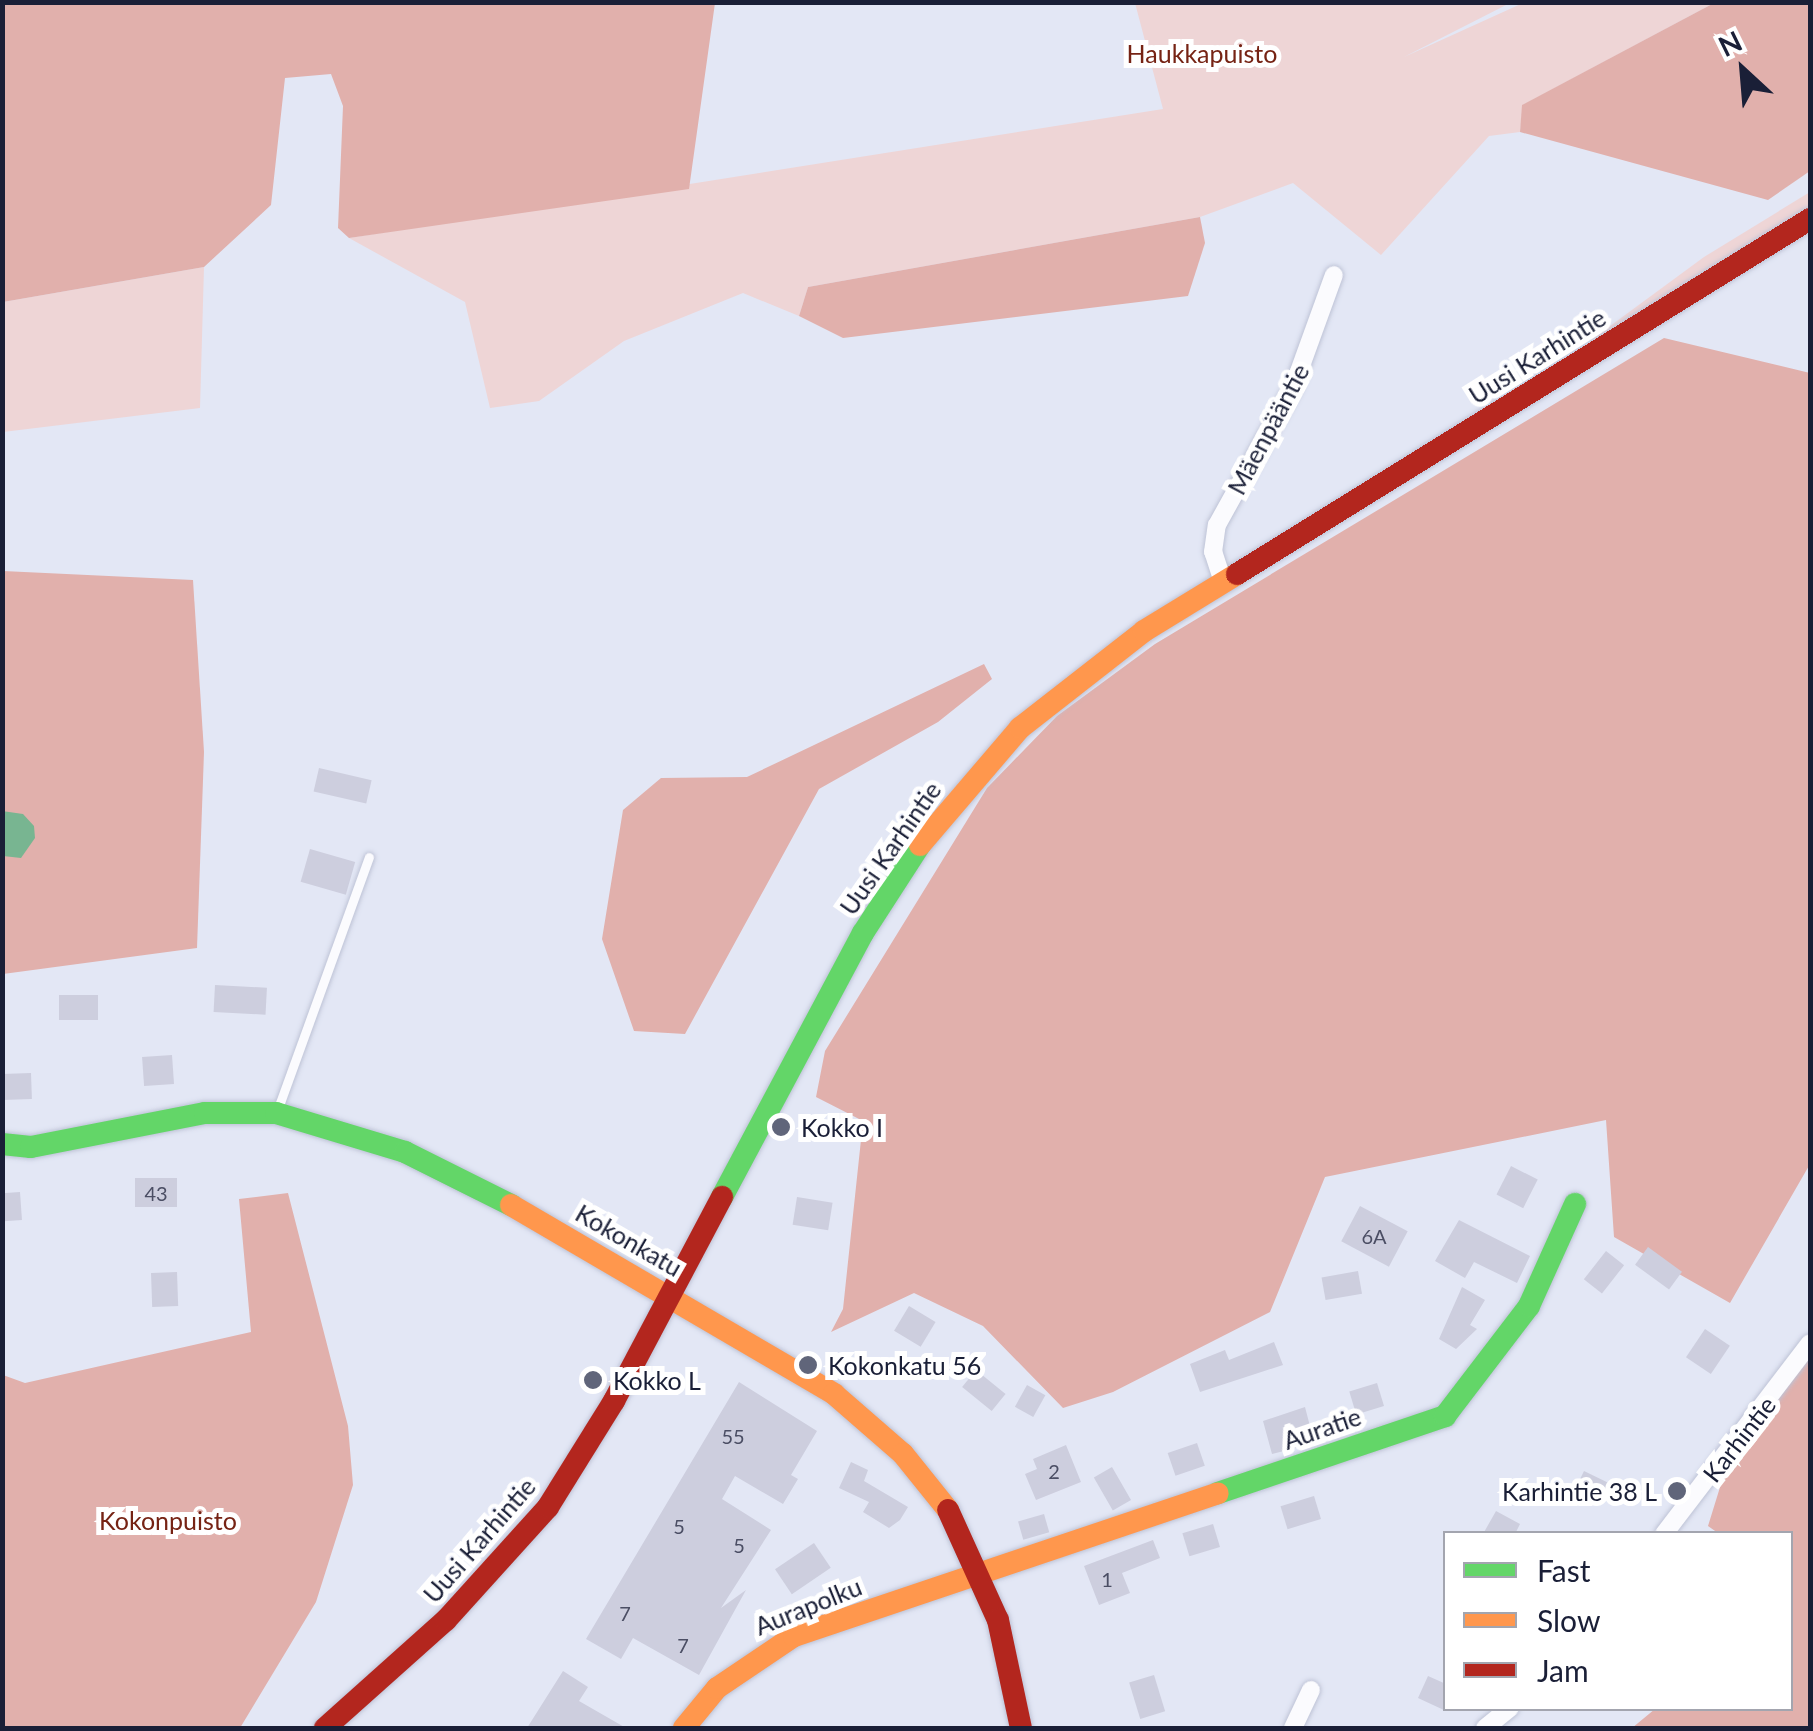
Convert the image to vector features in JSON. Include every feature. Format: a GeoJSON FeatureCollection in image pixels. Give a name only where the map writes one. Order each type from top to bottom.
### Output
{"type":"FeatureCollection","features":[{"type":"Feature","properties":{"kind":"street","name":"Uusi Karhintie"},"geometry":{"type":"LineString","coordinates":[[325,1728],[446,1620],[548,1507],[671,1297],[854,950],[926,834],[1048,702],[1223,582],[1810,220]]}},
{"type":"Feature","properties":{"kind":"street","name":"Mäenpääntie"},"geometry":{"type":"LineString","coordinates":[[1223,582],[1213,552],[1217,524],[1294,388],[1334,275]]}},
{"type":"Feature","properties":{"kind":"street","name":"Kokonkatu"},"geometry":{"type":"LineString","coordinates":[[2,1144],[32,1147],[205,1112],[276,1113],[405,1152],[671,1297],[834,1394],[903,1454],[956,1520],[998,1620],[1021,1728]]}},
{"type":"Feature","properties":{"kind":"street","name":"Auratie"},"geometry":{"type":"LineString","coordinates":[[978,1574],[1446,1416],[1529,1306],[1575,1204]]}},
{"type":"Feature","properties":{"kind":"street","name":"Karhintie"},"geometry":{"type":"LineString","coordinates":[[1666,1531],[1810,1342]]}},
{"type":"Feature","properties":{"kind":"street","name":"Aurapolku"},"geometry":{"type":"LineString","coordinates":[[684,1728],[717,1688],[764,1650],[978,1574]]}},
{"type":"Feature","properties":{"kind":"street"},"geometry":{"type":"LineString","coordinates":[[1293,1728],[1311,1690]]}},
{"type":"Feature","properties":{"kind":"street"},"geometry":{"type":"LineString","coordinates":[[1485,1728],[1506,1711]]}},
{"type":"Feature","properties":{"kind":"lane"},"geometry":{"type":"LineString","coordinates":[[276,1113],[369,856]]}},
{"type":"Feature","properties":{"kind":"green space"},"geometry":{"type":"Polygon","coordinates":[[[3,2],[715,3],[689,189],[349,238],[338,228],[343,106],[331,74],[285,78],[271,205],[204,267],[3,302],[3,2]]]}},
{"type":"Feature","properties":{"kind":"green space","name":"Haukkapuisto"},"geometry":{"type":"Polygon","coordinates":[[[1135,3],[1510,3],[1404,57],[1523,3],[1714,3],[1523,105],[1520,132],[1489,136],[1381,255],[1293,183],[1200,217],[808,287],[799,316],[743,293],[624,341],[539,401],[490,408],[465,302],[349,238],[1163,109],[1135,3]]]}},
{"type":"Feature","properties":{"kind":"green space"},"geometry":{"type":"Polygon","coordinates":[[[1714,3],[1810,3],[1810,171],[1768,200],[1520,132],[1522,105],[1714,3]]]}},
{"type":"Feature","properties":{"kind":"green space"},"geometry":{"type":"Polygon","coordinates":[[[1810,192],[1810,209],[1587,343],[1704,257],[1810,192]]]}},
{"type":"Feature","properties":{"kind":"green space"},"geometry":{"type":"Polygon","coordinates":[[[1200,217],[1205,243],[1188,296],[843,338],[799,316],[808,287],[1200,217]]]}},
{"type":"Feature","properties":{"kind":"green space"},"geometry":{"type":"Polygon","coordinates":[[[204,267],[200,408],[3,432],[3,302],[204,267]]]}},
{"type":"Feature","properties":{"kind":"green space"},"geometry":{"type":"Polygon","coordinates":[[[1664,338],[1810,373],[1810,1164],[1730,1303],[1614,1237],[1606,1120],[1325,1177],[1270,1312],[1113,1392],[1063,1408],[983,1326],[914,1293],[831,1332],[843,1309],[863,1121],[816,1097],[825,1051],[987,788],[1057,716],[1155,644],[1664,338]]]}},
{"type":"Feature","properties":{"kind":"green space"},"geometry":{"type":"Polygon","coordinates":[[[3,571],[193,580],[204,752],[197,948],[3,974],[3,571]]]}},
{"type":"Feature","properties":{"kind":"green space"},"geometry":{"type":"Polygon","coordinates":[[[984,664],[992,679],[938,722],[819,789],[685,1034],[634,1031],[602,939],[623,810],[661,778],[747,777],[984,664]]]}},
{"type":"Feature","properties":{"kind":"green space","name":"Kokonpuisto"},"geometry":{"type":"Polygon","coordinates":[[[288,1193],[348,1426],[353,1485],[316,1602],[240,1728],[3,1728],[3,1375],[25,1383],[251,1332],[239,1199],[288,1193]]]}},
{"type":"Feature","properties":{"kind":"green space"},"geometry":{"type":"Polygon","coordinates":[[[1810,1353],[1810,1728],[1632,1728],[1653,1711],[1793,1711],[1793,1531],[1715,1531],[1708,1526],[1721,1484],[1810,1353]]]}},
{"type":"Feature","properties":{"kind":"shaded area"},"geometry":{"type":"Polygon","coordinates":[[[2,811],[23,814],[34,826],[35,838],[21,858],[3,856],[2,811]]]}},
{"type":"Feature","properties":{"kind":"building"},"geometry":{"type":"Polygon","coordinates":[[[319,768],[372,780],[366,804],[314,791],[319,768]]]}},
{"type":"Feature","properties":{"kind":"building"},"geometry":{"type":"Polygon","coordinates":[[[310,849],[355,862],[346,895],[301,882],[310,849]]]}},
{"type":"Feature","properties":{"kind":"building"},"geometry":{"type":"Polygon","coordinates":[[[215,985],[267,988],[266,1015],[214,1012],[215,985]]]}},
{"type":"Feature","properties":{"kind":"building"},"geometry":{"type":"Polygon","coordinates":[[[59,995],[98,995],[98,1020],[59,1020],[59,995]]]}},
{"type":"Feature","properties":{"kind":"building"},"geometry":{"type":"Polygon","coordinates":[[[172,1055],[174,1084],[144,1086],[142,1057],[172,1055]]]}},
{"type":"Feature","properties":{"kind":"building"},"geometry":{"type":"Polygon","coordinates":[[[31,1073],[32,1099],[3,1100],[2,1074],[31,1073]]]}},
{"type":"Feature","properties":{"kind":"building"},"geometry":{"type":"Polygon","coordinates":[[[1511,1166],[1538,1180],[1523,1208],[1496,1195],[1511,1166]]]}},
{"type":"Feature","properties":{"kind":"building"},"geometry":{"type":"Polygon","coordinates":[[[135,1178],[177,1178],[177,1207],[135,1207],[135,1178]]]}},
{"type":"Feature","properties":{"kind":"building"},"geometry":{"type":"Polygon","coordinates":[[[20,1192],[22,1220],[4,1221],[2,1193],[20,1192]]]}},
{"type":"Feature","properties":{"kind":"building"},"geometry":{"type":"Polygon","coordinates":[[[797,1197],[833,1203],[828,1230],[793,1225],[797,1197]]]}},
{"type":"Feature","properties":{"kind":"building"},"geometry":{"type":"Polygon","coordinates":[[[1360,1206],[1408,1231],[1389,1267],[1341,1241],[1360,1206]]]}},
{"type":"Feature","properties":{"kind":"building"},"geometry":{"type":"Polygon","coordinates":[[[1459,1220],[1530,1256],[1517,1283],[1474,1262],[1465,1278],[1435,1261],[1459,1220]]]}},
{"type":"Feature","properties":{"kind":"building"},"geometry":{"type":"Polygon","coordinates":[[[1648,1247],[1682,1272],[1669,1289],[1635,1265],[1648,1247]]]}},
{"type":"Feature","properties":{"kind":"building"},"geometry":{"type":"Polygon","coordinates":[[[1606,1251],[1624,1265],[1602,1294],[1584,1279],[1606,1251]]]}},
{"type":"Feature","properties":{"kind":"building"},"geometry":{"type":"Polygon","coordinates":[[[1358,1271],[1362,1294],[1326,1300],[1322,1277],[1358,1271]]]}},
{"type":"Feature","properties":{"kind":"building"},"geometry":{"type":"Polygon","coordinates":[[[177,1272],[178,1306],[152,1307],[151,1273],[177,1272]]]}},
{"type":"Feature","properties":{"kind":"building"},"geometry":{"type":"Polygon","coordinates":[[[1462,1287],[1485,1300],[1470,1325],[1477,1329],[1456,1349],[1439,1339],[1462,1287]]]}},
{"type":"Feature","properties":{"kind":"building"},"geometry":{"type":"Polygon","coordinates":[[[909,1306],[936,1322],[921,1347],[894,1331],[909,1306]]]}},
{"type":"Feature","properties":{"kind":"building"},"geometry":{"type":"Polygon","coordinates":[[[1705,1329],[1730,1346],[1711,1374],[1686,1357],[1705,1329]]]}},
{"type":"Feature","properties":{"kind":"building"},"geometry":{"type":"Polygon","coordinates":[[[1274,1342],[1283,1365],[1200,1392],[1190,1364],[1225,1350],[1229,1360],[1274,1342]]]}},
{"type":"Feature","properties":{"kind":"building"},"geometry":{"type":"Polygon","coordinates":[[[976,1370],[1006,1394],[992,1411],[962,1387],[976,1370]]]}},
{"type":"Feature","properties":{"kind":"building"},"geometry":{"type":"Polygon","coordinates":[[[739,1382],[817,1431],[791,1475],[798,1479],[783,1504],[735,1476],[722,1499],[771,1530],[721,1608],[746,1590],[699,1675],[633,1638],[621,1659],[586,1639],[739,1382]]]}},
{"type":"Feature","properties":{"kind":"building"},"geometry":{"type":"Polygon","coordinates":[[[1377,1383],[1384,1406],[1356,1414],[1349,1391],[1377,1383]]]}},
{"type":"Feature","properties":{"kind":"building"},"geometry":{"type":"Polygon","coordinates":[[[1027,1385],[1045,1395],[1033,1417],[1015,1407],[1027,1385]]]}},
{"type":"Feature","properties":{"kind":"building"},"geometry":{"type":"Polygon","coordinates":[[[1305,1407],[1312,1434],[1302,1437],[1304,1446],[1272,1454],[1263,1421],[1305,1407]]]}},
{"type":"Feature","properties":{"kind":"building"},"geometry":{"type":"Polygon","coordinates":[[[1197,1443],[1205,1466],[1176,1476],[1168,1453],[1197,1443]]]}},
{"type":"Feature","properties":{"kind":"building"},"geometry":{"type":"Polygon","coordinates":[[[1066,1445],[1081,1482],[1036,1500],[1025,1474],[1037,1469],[1033,1459],[1066,1445]]]}},
{"type":"Feature","properties":{"kind":"building"},"geometry":{"type":"Polygon","coordinates":[[[851,1462],[868,1470],[864,1481],[908,1507],[889,1528],[863,1512],[869,1502],[839,1488],[851,1462]]]}},
{"type":"Feature","properties":{"kind":"building"},"geometry":{"type":"Polygon","coordinates":[[[1112,1467],[1131,1500],[1113,1510],[1094,1478],[1112,1467]]]}},
{"type":"Feature","properties":{"kind":"building"},"geometry":{"type":"Polygon","coordinates":[[[1584,1471],[1609,1483],[1600,1501],[1575,1489],[1584,1471]]]}},
{"type":"Feature","properties":{"kind":"building"},"geometry":{"type":"Polygon","coordinates":[[[1314,1496],[1321,1519],[1288,1529],[1281,1506],[1314,1496]]]}},
{"type":"Feature","properties":{"kind":"building"},"geometry":{"type":"Polygon","coordinates":[[[1496,1511],[1520,1524],[1516,1531],[1485,1531],[1496,1511]]]}},
{"type":"Feature","properties":{"kind":"building"},"geometry":{"type":"Polygon","coordinates":[[[1044,1514],[1049,1532],[1023,1540],[1018,1521],[1044,1514]]]}},
{"type":"Feature","properties":{"kind":"building"},"geometry":{"type":"Polygon","coordinates":[[[1213,1524],[1220,1547],[1189,1556],[1182,1533],[1213,1524]]]}},
{"type":"Feature","properties":{"kind":"building"},"geometry":{"type":"Polygon","coordinates":[[[1153,1540],[1160,1558],[1122,1573],[1130,1593],[1099,1605],[1084,1566],[1153,1540]]]}},
{"type":"Feature","properties":{"kind":"building"},"geometry":{"type":"Polygon","coordinates":[[[814,1543],[831,1568],[792,1594],[775,1569],[814,1543]]]}},
{"type":"Feature","properties":{"kind":"building"},"geometry":{"type":"Polygon","coordinates":[[[563,1671],[588,1687],[579,1701],[626,1728],[527,1728],[563,1671]]]}},
{"type":"Feature","properties":{"kind":"building"},"geometry":{"type":"Polygon","coordinates":[[[1154,1675],[1165,1711],[1140,1719],[1129,1683],[1154,1675]]]}},
{"type":"Feature","properties":{"kind":"building"},"geometry":{"type":"Polygon","coordinates":[[[1428,1676],[1443,1683],[1443,1710],[1418,1698],[1428,1676]]]}},
{"type":"Feature","properties":{"kind":"traffic: fast"},"geometry":{"type":"LineString","coordinates":[[722,1197],[863,933],[920,845]]}},
{"type":"Feature","properties":{"kind":"traffic: fast"},"geometry":{"type":"LineString","coordinates":[[2,1144],[31,1147],[205,1113],[276,1113],[405,1152],[511,1205]]}},
{"type":"Feature","properties":{"kind":"traffic: fast"},"geometry":{"type":"LineString","coordinates":[[1218,1493],[1445,1416],[1529,1306],[1575,1204]]}},
{"type":"Feature","properties":{"kind":"traffic: slow"},"geometry":{"type":"LineString","coordinates":[[920,845],[1020,728],[1144,631],[1237,574]]}},
{"type":"Feature","properties":{"kind":"traffic: slow"},"geometry":{"type":"LineString","coordinates":[[511,1205],[834,1394],[903,1454],[948,1510]]}},
{"type":"Feature","properties":{"kind":"traffic: slow"},"geometry":{"type":"LineString","coordinates":[[684,1728],[717,1688],[794,1636],[1218,1493]]}},
{"type":"Feature","properties":{"kind":"traffic: jam"},"geometry":{"type":"LineString","coordinates":[[1237,574],[1810,219]]}},
{"type":"Feature","properties":{"kind":"traffic: jam"},"geometry":{"type":"LineString","coordinates":[[325,1728],[446,1620],[548,1507],[614,1401],[722,1197]]}},
{"type":"Feature","properties":{"kind":"traffic: jam"},"geometry":{"type":"LineString","coordinates":[[948,1510],[998,1620],[1021,1728]]}},
{"type":"Feature","properties":{"kind":"place","name":"Kokko I"},"geometry":{"type":"Point","coordinates":[781,1127]}},
{"type":"Feature","properties":{"kind":"place","name":"Kokonkatu 56"},"geometry":{"type":"Point","coordinates":[808,1365]}},
{"type":"Feature","properties":{"kind":"place","name":"Kokko L"},"geometry":{"type":"Point","coordinates":[593,1380]}},
{"type":"Feature","properties":{"kind":"place","name":"Karhintie 38 L"},"geometry":{"type":"Point","coordinates":[1677,1491]}}]}
